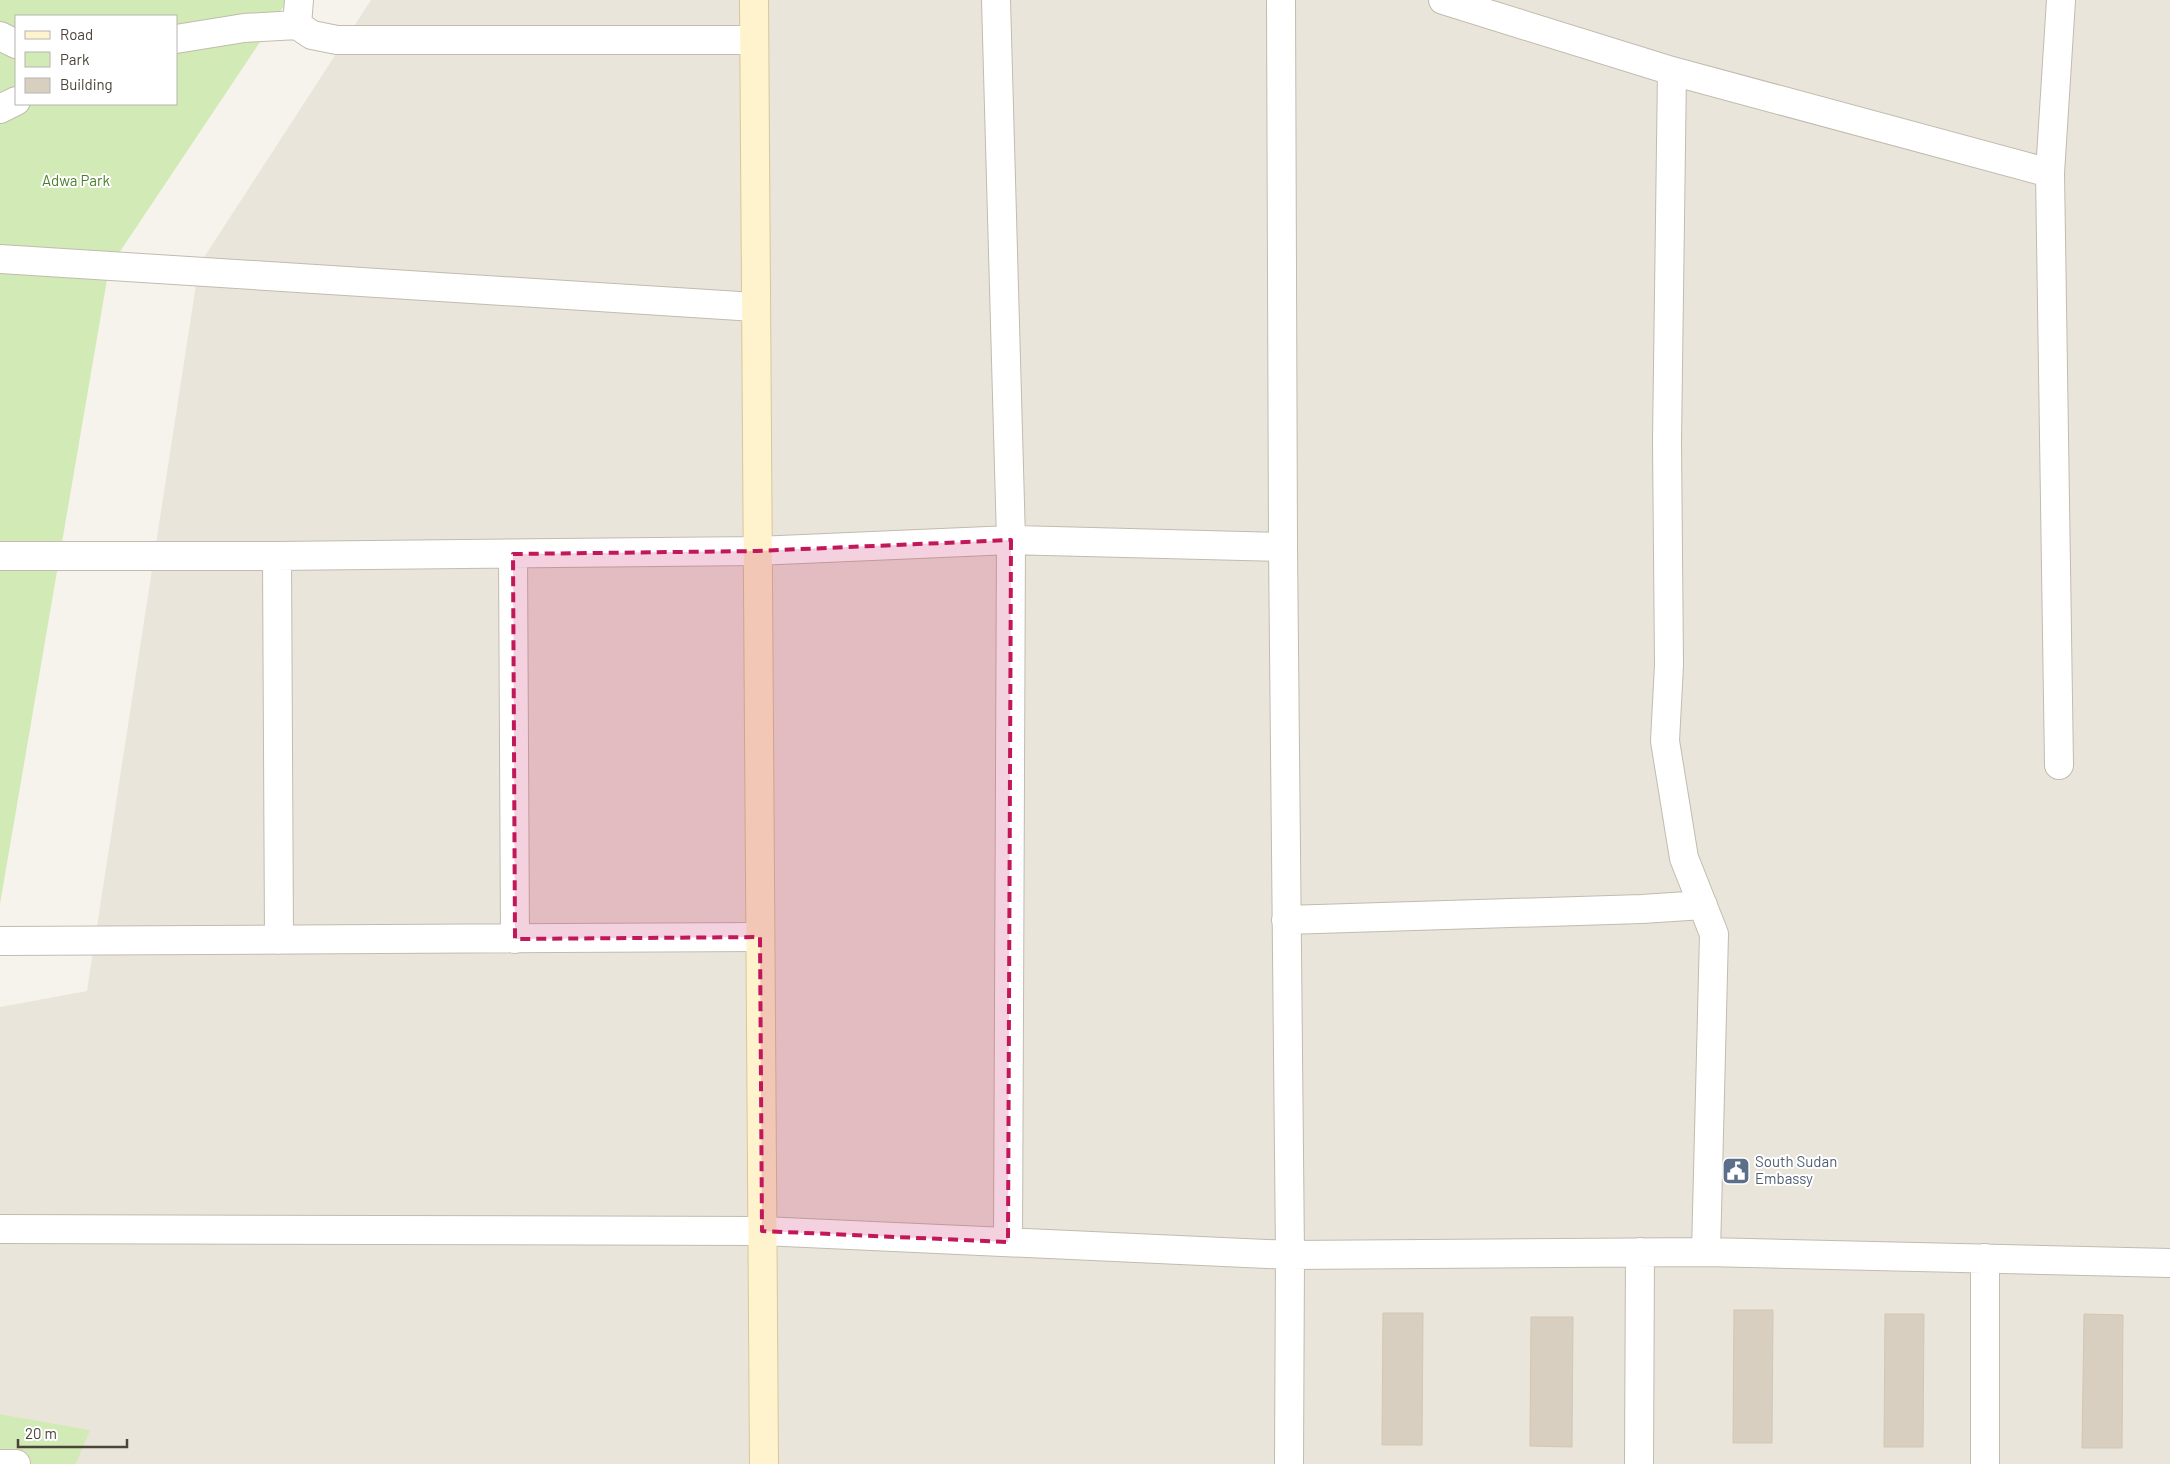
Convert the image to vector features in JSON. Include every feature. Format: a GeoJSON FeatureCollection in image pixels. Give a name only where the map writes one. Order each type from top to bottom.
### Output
{"type":"FeatureCollection","features":[{"type":"Feature","properties":{"kind":"street"},"geometry":{"type":"LineString","coordinates":[[754,0],[764,1464]]}},
{"type":"Feature","properties":{"kind":"street"},"geometry":{"type":"LineString","coordinates":[[996,0],[1011,540],[1008,1242]]}},
{"type":"Feature","properties":{"kind":"street"},"geometry":{"type":"LineString","coordinates":[[1281,0],[1283,546],[1290,1256],[1289,1464]]}},
{"type":"Feature","properties":{"kind":"street"},"geometry":{"type":"LineString","coordinates":[[1443,0],[1672,71],[2050,173]]}},
{"type":"Feature","properties":{"kind":"street"},"geometry":{"type":"LineString","coordinates":[[2059,765],[2050,173],[2061,0]]}},
{"type":"Feature","properties":{"kind":"street"},"geometry":{"type":"LineString","coordinates":[[178,40],[244,28],[298,13],[312,35],[337,40],[754,40]]}},
{"type":"Feature","properties":{"kind":"street"},"geometry":{"type":"LineString","coordinates":[[0,36],[15,44]]}},
{"type":"Feature","properties":{"kind":"street"},"geometry":{"type":"LineString","coordinates":[[1672,71],[1667,441],[1669,665],[1665,741],[1684,858],[1714,934],[1706,1252]]}},
{"type":"Feature","properties":{"kind":"street"},"geometry":{"type":"LineString","coordinates":[[0,109],[15,101]]}},
{"type":"Feature","properties":{"kind":"street"},"geometry":{"type":"LineString","coordinates":[[0,260],[756,307]]}},
{"type":"Feature","properties":{"kind":"street"},"geometry":{"type":"LineString","coordinates":[[0,556],[277,556],[757,551],[1011,540],[1283,546]]}},
{"type":"Feature","properties":{"kind":"street"},"geometry":{"type":"LineString","coordinates":[[513,554],[515,938]]}},
{"type":"Feature","properties":{"kind":"street"},"geometry":{"type":"LineString","coordinates":[[277,556],[278,940]]}},
{"type":"Feature","properties":{"kind":"street"},"geometry":{"type":"LineString","coordinates":[[1286,920],[1642,909],[1703,905]]}},
{"type":"Feature","properties":{"kind":"street"},"geometry":{"type":"LineString","coordinates":[[0,941],[760,937]]}},
{"type":"Feature","properties":{"kind":"street"},"geometry":{"type":"LineString","coordinates":[[0,1229],[762,1231],[1290,1256],[1706,1252],[2170,1263]]}},
{"type":"Feature","properties":{"kind":"street"},"geometry":{"type":"LineString","coordinates":[[1639,1464],[1640,1252]]}},
{"type":"Feature","properties":{"kind":"street"},"geometry":{"type":"LineString","coordinates":[[1985,1258],[1985,1464]]}},
{"type":"Feature","properties":{"kind":"street"},"geometry":{"type":"LineString","coordinates":[[0,1464],[16,1464]]}},
{"type":"Feature","properties":{"kind":"highlighted area"},"geometry":{"type":"Polygon","coordinates":[[[1011,540],[1008,1242],[762,1231],[760,937],[515,939],[513,554],[757,551],[1011,540]]]}},
{"type":"Feature","properties":{"kind":"shaded area"},"geometry":{"type":"Polygon","coordinates":[[[371,0],[2170,0],[2170,1464],[76,1464],[89,1430],[0,1414],[0,1007],[87,991],[199,265],[371,0]]]}},
{"type":"Feature","properties":{"kind":"green space","name":"Adwa Park"},"geometry":{"type":"Polygon","coordinates":[[[0,0],[288,0],[109,268],[0,904],[0,0]]]}},
{"type":"Feature","properties":{"kind":"green space"},"geometry":{"type":"Polygon","coordinates":[[[0,1414],[90,1430],[76,1464],[0,1464],[0,1414]]]}},
{"type":"Feature","properties":{"kind":"building"},"geometry":{"type":"Polygon","coordinates":[[[1734,1310],[1773,1310],[1772,1443],[1733,1443],[1734,1310]]]}},
{"type":"Feature","properties":{"kind":"building"},"geometry":{"type":"Polygon","coordinates":[[[1383,1313],[1423,1313],[1422,1445],[1382,1445],[1383,1313]]]}},
{"type":"Feature","properties":{"kind":"building"},"geometry":{"type":"Polygon","coordinates":[[[1885,1314],[1924,1314],[1923,1447],[1884,1447],[1885,1314]]]}},
{"type":"Feature","properties":{"kind":"building"},"geometry":{"type":"Polygon","coordinates":[[[2084,1314],[2123,1315],[2122,1448],[2082,1448],[2084,1314]]]}},
{"type":"Feature","properties":{"kind":"building"},"geometry":{"type":"Polygon","coordinates":[[[1531,1317],[1573,1317],[1572,1447],[1530,1446],[1531,1317]]]}},
{"type":"Feature","properties":{"kind":"place","name":"South Sudan Embassy"},"geometry":{"type":"Point","coordinates":[1736,1171]}}]}
